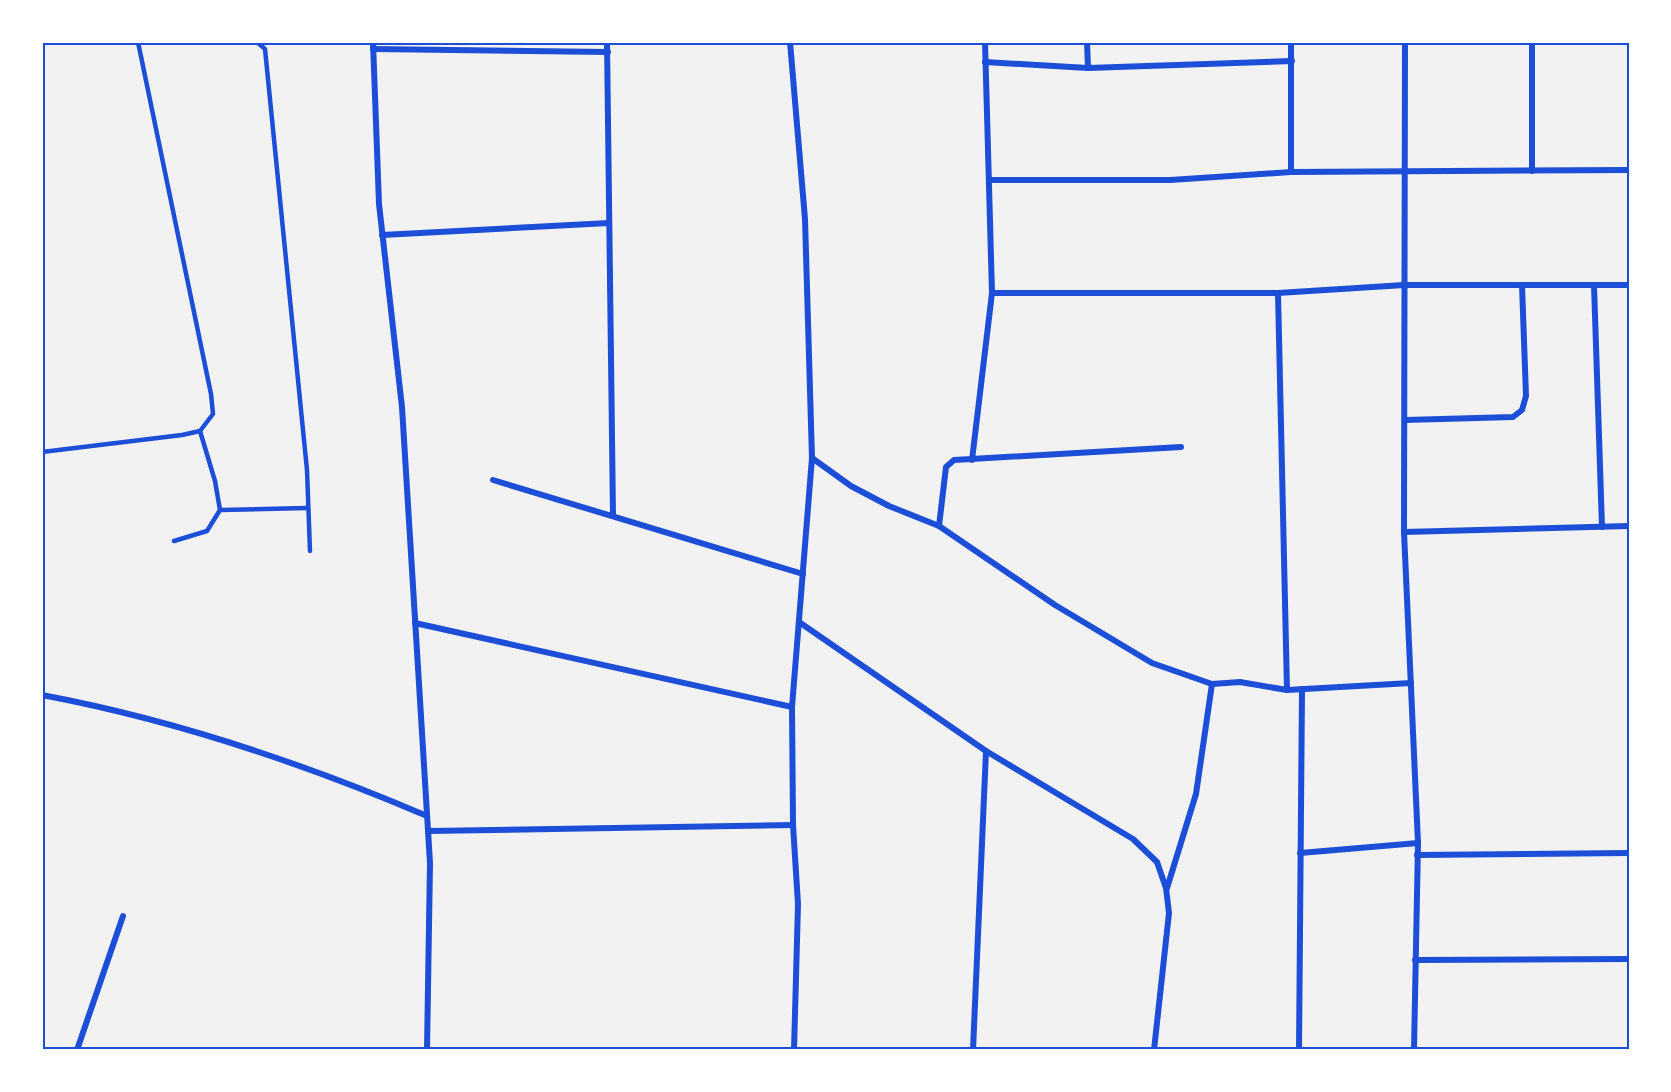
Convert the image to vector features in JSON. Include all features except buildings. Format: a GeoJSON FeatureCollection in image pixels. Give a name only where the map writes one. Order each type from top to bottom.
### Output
{"type":"FeatureCollection","features":[{"type":"Feature","properties":{"kind":"street"},"geometry":{"type":"LineString","coordinates":[[607,42],[613,516]]}},
{"type":"Feature","properties":{"kind":"street"},"geometry":{"type":"LineString","coordinates":[[790,42],[805,219],[812,458],[792,707],[793,825],[798,904],[794,1050]]}},
{"type":"Feature","properties":{"kind":"street"},"geometry":{"type":"LineString","coordinates":[[972,460],[992,293],[991,180],[985,42]]}},
{"type":"Feature","properties":{"kind":"street"},"geometry":{"type":"LineString","coordinates":[[1087,42],[1088,68]]}},
{"type":"Feature","properties":{"kind":"street"},"geometry":{"type":"LineString","coordinates":[[1291,42],[1291,172]]}},
{"type":"Feature","properties":{"kind":"street"},"geometry":{"type":"LineString","coordinates":[[1405,42],[1404,532],[1418,843],[1414,1050]]}},
{"type":"Feature","properties":{"kind":"street"},"geometry":{"type":"LineString","coordinates":[[1532,42],[1532,171]]}},
{"type":"Feature","properties":{"kind":"street"},"geometry":{"type":"LineString","coordinates":[[427,1050],[428,831],[402,407],[382,235],[373,46],[608,52]]}},
{"type":"Feature","properties":{"kind":"street"},"geometry":{"type":"LineString","coordinates":[[985,62],[1088,68],[1292,61]]}},
{"type":"Feature","properties":{"kind":"street"},"geometry":{"type":"LineString","coordinates":[[991,180],[1170,180],[1291,172],[1629,170]]}},
{"type":"Feature","properties":{"kind":"street"},"geometry":{"type":"LineString","coordinates":[[382,235],[609,223]]}},
{"type":"Feature","properties":{"kind":"street"},"geometry":{"type":"LineString","coordinates":[[992,293],[1278,293],[1404,285],[1629,285]]}},
{"type":"Feature","properties":{"kind":"street"},"geometry":{"type":"LineString","coordinates":[[1405,420],[1513,417],[1522,410],[1526,396],[1522,285]]}},
{"type":"Feature","properties":{"kind":"street"},"geometry":{"type":"LineString","coordinates":[[1594,285],[1602,527]]}},
{"type":"Feature","properties":{"kind":"street"},"geometry":{"type":"LineString","coordinates":[[1278,293],[1287,690]]}},
{"type":"Feature","properties":{"kind":"street"},"geometry":{"type":"LineString","coordinates":[[939,526],[946,467],[954,460],[1181,447]]}},
{"type":"Feature","properties":{"kind":"street"},"geometry":{"type":"LineString","coordinates":[[812,458],[851,486],[889,506],[939,526],[1055,605],[1152,663],[1212,684],[1240,682],[1287,690],[1411,683]]}},
{"type":"Feature","properties":{"kind":"street"},"geometry":{"type":"LineString","coordinates":[[493,480],[803,574]]}},
{"type":"Feature","properties":{"kind":"street"},"geometry":{"type":"LineString","coordinates":[[1404,532],[1629,526]]}},
{"type":"Feature","properties":{"kind":"street"},"geometry":{"type":"LineString","coordinates":[[799,622],[986,751],[1133,839],[1157,862],[1166,888],[1169,913],[1154,1050]]}},
{"type":"Feature","properties":{"kind":"street"},"geometry":{"type":"LineString","coordinates":[[415,623],[792,707]]}},
{"type":"Feature","properties":{"kind":"street"},"geometry":{"type":"LineString","coordinates":[[1166,888],[1196,794],[1212,684]]}},
{"type":"Feature","properties":{"kind":"street"},"geometry":{"type":"LineString","coordinates":[[1299,1050],[1302,689]]}},
{"type":"Feature","properties":{"kind":"street"},"geometry":{"type":"LineString","coordinates":[[42,695],[238,744],[335,777],[427,816]]}},
{"type":"Feature","properties":{"kind":"street"},"geometry":{"type":"LineString","coordinates":[[973,1050],[986,751]]}},
{"type":"Feature","properties":{"kind":"street"},"geometry":{"type":"LineString","coordinates":[[428,831],[793,825]]}},
{"type":"Feature","properties":{"kind":"street"},"geometry":{"type":"LineString","coordinates":[[1299,853],[1418,843]]}},
{"type":"Feature","properties":{"kind":"street"},"geometry":{"type":"LineString","coordinates":[[1417,855],[1629,853]]}},
{"type":"Feature","properties":{"kind":"street"},"geometry":{"type":"LineString","coordinates":[[77,1050],[123,916]]}},
{"type":"Feature","properties":{"kind":"street"},"geometry":{"type":"LineString","coordinates":[[1415,960],[1629,959]]}},
{"type":"Feature","properties":{"kind":"lane"},"geometry":{"type":"LineString","coordinates":[[42,452],[200,431],[213,414],[211,394],[138,42]]}},
{"type":"Feature","properties":{"kind":"lane"},"geometry":{"type":"LineString","coordinates":[[257,42],[265,49],[307,470],[310,551]]}},
{"type":"Feature","properties":{"kind":"lane"},"geometry":{"type":"LineString","coordinates":[[174,541],[207,531],[220,510],[215,481],[200,431]]}},
{"type":"Feature","properties":{"kind":"lane"},"geometry":{"type":"LineString","coordinates":[[220,510],[307,508]]}}]}
